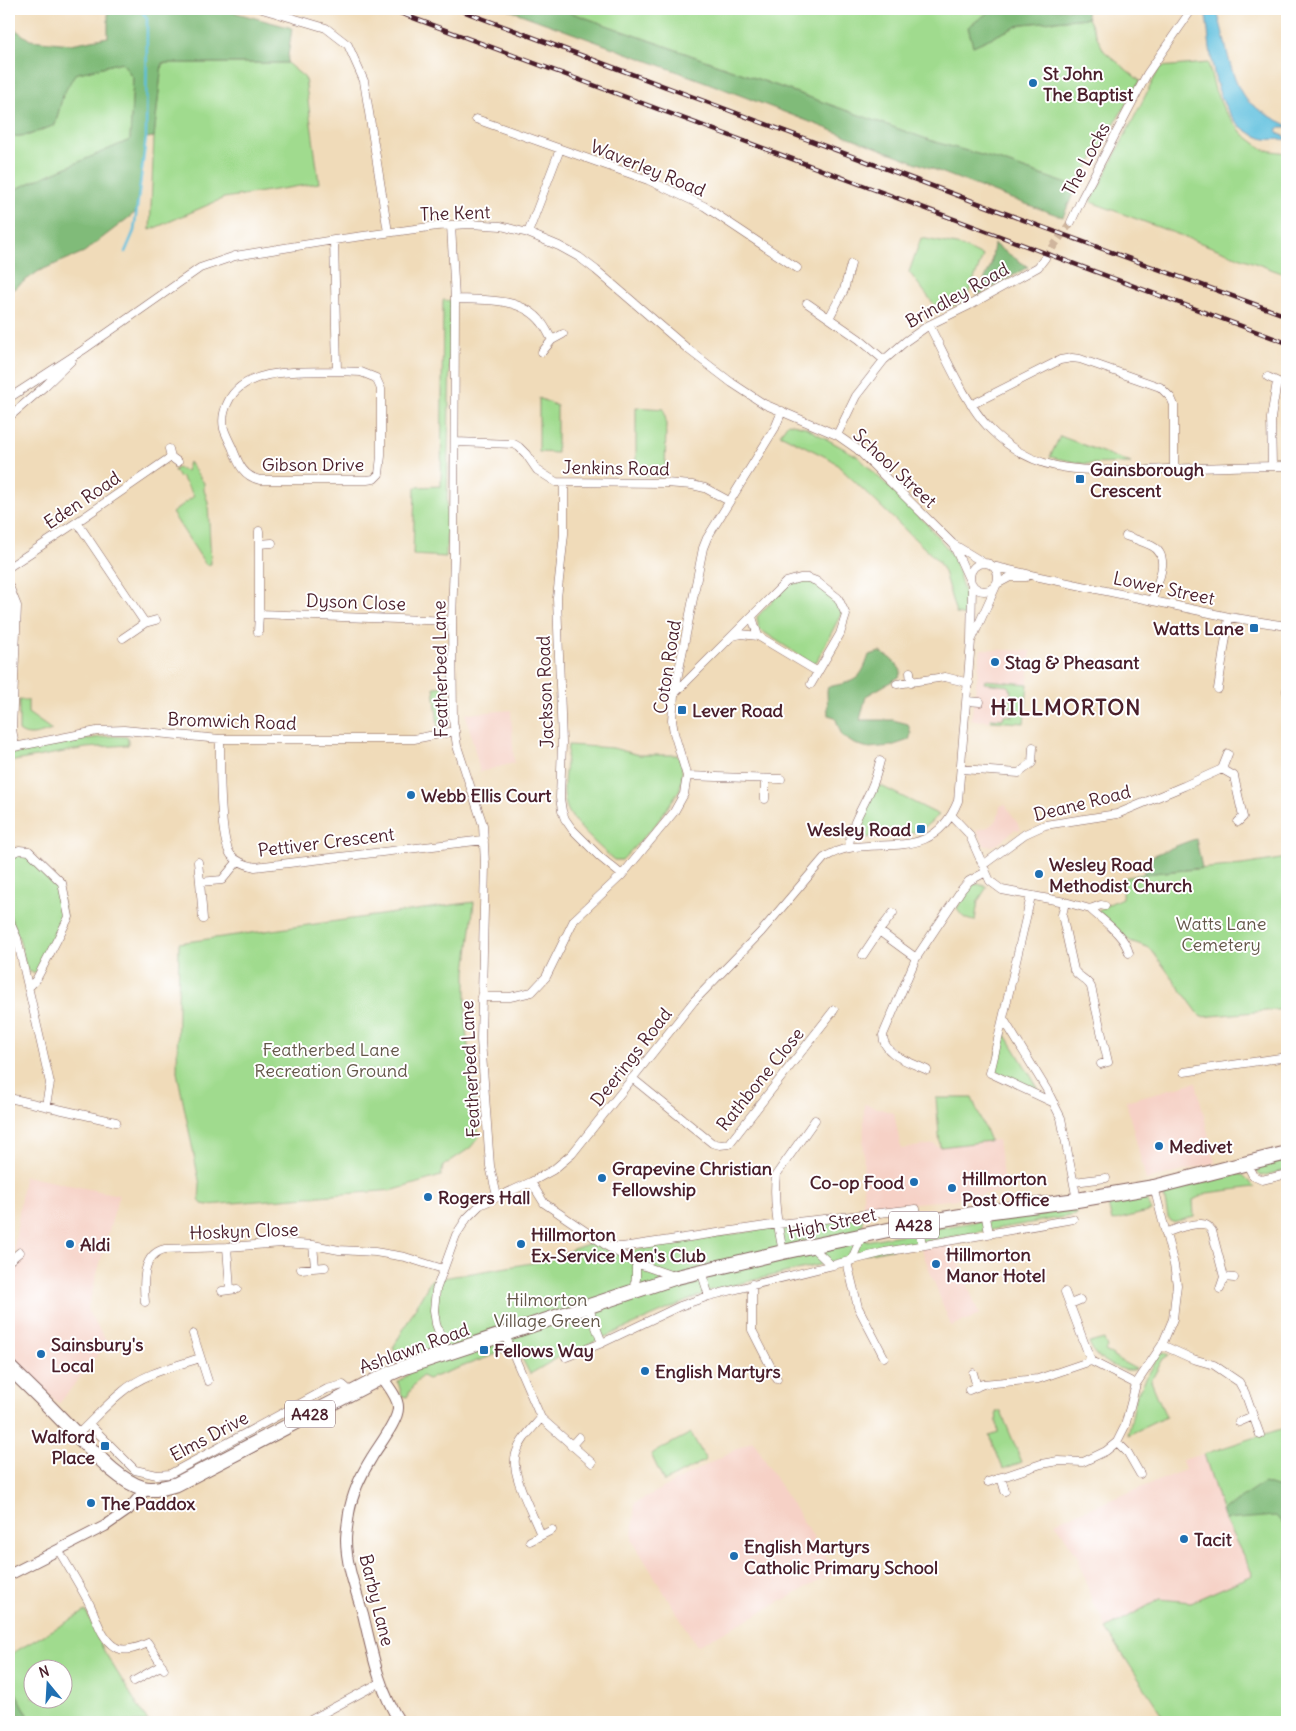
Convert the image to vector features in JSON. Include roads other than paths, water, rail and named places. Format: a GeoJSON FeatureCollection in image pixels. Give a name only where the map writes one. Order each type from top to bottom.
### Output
{"type":"FeatureCollection","features":[{"type":"Feature","properties":{"kind":"highway","name":"High Street"},"geometry":{"type":"LineString","coordinates":[[678,1277],[783,1252],[917,1224],[1154,1187],[1287,1153]]}},
{"type":"Feature","properties":{"kind":"highway","name":"Ashlawn Road"},"geometry":{"type":"LineString","coordinates":[[146,1489],[163,1488],[177,1484],[351,1392],[405,1367],[447,1355],[678,1277]]}},
{"type":"Feature","properties":{"kind":"highway"},"geometry":{"type":"LineString","coordinates":[[9,1368],[110,1467],[131,1483],[146,1489]]}},
{"type":"Feature","properties":{"kind":"street"},"geometry":{"type":"LineString","coordinates":[[262,9],[326,28],[348,45],[364,82],[388,232]]}},
{"type":"Feature","properties":{"kind":"street","name":"The Locks"},"geometry":{"type":"LineString","coordinates":[[1071,222],[1147,74],[1192,9]]}},
{"type":"Feature","properties":{"kind":"street","name":"Waverley Road"},"geometry":{"type":"LineString","coordinates":[[476,119],[648,180],[704,206],[797,268]]}},
{"type":"Feature","properties":{"kind":"street"},"geometry":{"type":"LineString","coordinates":[[528,233],[560,149]]}},
{"type":"Feature","properties":{"kind":"street","name":"The Kent"},"geometry":{"type":"LineString","coordinates":[[83,350],[200,268],[235,256],[388,232],[451,225],[501,226],[528,233],[579,257],[689,350],[732,383],[764,404],[782,411]]}},
{"type":"Feature","properties":{"kind":"street","name":"Featherbed Lane"},"geometry":{"type":"LineString","coordinates":[[451,225],[455,299],[453,720],[457,746],[480,811],[483,825],[481,1040],[490,1166],[496,1196]]}},
{"type":"Feature","properties":{"kind":"street"},"geometry":{"type":"LineString","coordinates":[[334,240],[337,371]]}},
{"type":"Feature","properties":{"kind":"street","name":"Brindley Road"},"geometry":{"type":"LineString","coordinates":[[837,436],[856,396],[884,360],[906,341],[929,324],[968,306],[1038,266],[1045,258]]}},
{"type":"Feature","properties":{"kind":"street"},"geometry":{"type":"LineString","coordinates":[[829,318],[844,290],[851,264]]}},
{"type":"Feature","properties":{"kind":"street"},"geometry":{"type":"LineString","coordinates":[[455,299],[505,302],[525,309],[542,322],[552,340]]}},
{"type":"Feature","properties":{"kind":"street"},"geometry":{"type":"LineString","coordinates":[[807,303],[859,338],[884,360]]}},
{"type":"Feature","properties":{"kind":"street"},"geometry":{"type":"LineString","coordinates":[[929,324],[971,405],[990,429],[1022,454],[1042,463],[1105,471],[1287,466]]}},
{"type":"Feature","properties":{"kind":"street"},"geometry":{"type":"LineString","coordinates":[[542,352],[552,340],[563,334]]}},
{"type":"Feature","properties":{"kind":"street"},"geometry":{"type":"LineString","coordinates":[[9,398],[83,350]]}},
{"type":"Feature","properties":{"kind":"street"},"geometry":{"type":"LineString","coordinates":[[9,417],[46,386],[83,350]]}},
{"type":"Feature","properties":{"kind":"street"},"geometry":{"type":"LineString","coordinates":[[971,405],[1060,360],[1080,359],[1160,387],[1171,398],[1174,405],[1174,469]]}},
{"type":"Feature","properties":{"kind":"street","name":"Gibson Drive"},"geometry":{"type":"LineString","coordinates":[[337,371],[361,372],[376,378],[381,390],[379,474],[374,479],[367,480],[260,480],[246,474],[240,467],[224,428],[225,407],[230,397],[247,382],[261,376],[277,373],[337,371]]}},
{"type":"Feature","properties":{"kind":"street"},"geometry":{"type":"LineString","coordinates":[[1268,377],[1287,386]]}},
{"type":"Feature","properties":{"kind":"street"},"geometry":{"type":"LineString","coordinates":[[1272,466],[1271,418],[1278,382]]}},
{"type":"Feature","properties":{"kind":"street","name":"School Street"},"geometry":{"type":"LineString","coordinates":[[782,411],[837,436],[858,449],[953,544],[992,566]]}},
{"type":"Feature","properties":{"kind":"street","name":"Coton Road"},"geometry":{"type":"LineString","coordinates":[[687,776],[672,720],[674,695],[703,548],[729,501],[775,428],[782,411]]}},
{"type":"Feature","properties":{"kind":"street","name":"Jenkins Road"},"geometry":{"type":"LineString","coordinates":[[455,442],[514,444],[526,454],[537,470],[556,482],[692,485],[705,488],[729,501]]}},
{"type":"Feature","properties":{"kind":"street","name":"Eden Road"},"geometry":{"type":"LineString","coordinates":[[9,567],[77,522],[170,453],[178,462]]}},
{"type":"Feature","properties":{"kind":"street","name":"Jackson Road"},"geometry":{"type":"LineString","coordinates":[[564,483],[564,534],[557,598],[562,744],[560,798],[565,819],[572,829],[600,857],[622,875]]}},
{"type":"Feature","properties":{"kind":"street"},"geometry":{"type":"LineString","coordinates":[[77,522],[145,623]]}},
{"type":"Feature","properties":{"kind":"street"},"geometry":{"type":"LineString","coordinates":[[258,532],[258,632]]}},
{"type":"Feature","properties":{"kind":"street"},"geometry":{"type":"LineString","coordinates":[[1126,536],[1154,546],[1160,552],[1163,562],[1152,600]]}},
{"type":"Feature","properties":{"kind":"street"},"geometry":{"type":"LineString","coordinates":[[258,544],[272,543]]}},
{"type":"Feature","properties":{"kind":"street","name":"School Street"},"geometry":{"type":"LineString","coordinates":[[926,838],[940,830],[952,816],[958,801],[969,683],[971,583],[953,544]]}},
{"type":"Feature","properties":{"kind":"street"},"geometry":{"type":"LineString","coordinates":[[984,563],[973,569],[970,576],[971,583],[980,591],[988,591],[996,585],[997,572],[992,566]]}},
{"type":"Feature","properties":{"kind":"street","name":"Lower Street"},"geometry":{"type":"LineString","coordinates":[[992,566],[1229,617],[1287,626]]}},
{"type":"Feature","properties":{"kind":"street","name":"Lower Street"},"geometry":{"type":"LineString","coordinates":[[996,585],[1010,577],[1035,576]]}},
{"type":"Feature","properties":{"kind":"street"},"geometry":{"type":"LineString","coordinates":[[674,695],[786,582],[800,578],[816,581],[838,598],[846,615],[840,634],[811,684]]}},
{"type":"Feature","properties":{"kind":"street","name":"School Street"},"geometry":{"type":"LineString","coordinates":[[971,641],[996,585]]}},
{"type":"Feature","properties":{"kind":"street"},"geometry":{"type":"LineString","coordinates":[[9,586],[17,606],[12,748]]}},
{"type":"Feature","properties":{"kind":"street","name":"Dyson Close"},"geometry":{"type":"LineString","coordinates":[[259,614],[452,621]]}},
{"type":"Feature","properties":{"kind":"street"},"geometry":{"type":"LineString","coordinates":[[752,617],[758,636]]}},
{"type":"Feature","properties":{"kind":"street"},"geometry":{"type":"LineString","coordinates":[[1218,689],[1229,617]]}},
{"type":"Feature","properties":{"kind":"street"},"geometry":{"type":"LineString","coordinates":[[123,638],[145,623],[156,620]]}},
{"type":"Feature","properties":{"kind":"street"},"geometry":{"type":"LineString","coordinates":[[733,636],[741,634],[758,636],[818,672]]}},
{"type":"Feature","properties":{"kind":"street"},"geometry":{"type":"LineString","coordinates":[[910,672],[911,682]]}},
{"type":"Feature","properties":{"kind":"street"},"geometry":{"type":"LineString","coordinates":[[897,684],[945,677],[969,683]]}},
{"type":"Feature","properties":{"kind":"street"},"geometry":{"type":"LineString","coordinates":[[967,701],[980,702]]}},
{"type":"Feature","properties":{"kind":"street","name":"Bromwich Road"},"geometry":{"type":"LineString","coordinates":[[12,748],[97,731],[124,730],[220,739],[414,739],[455,731]]}},
{"type":"Feature","properties":{"kind":"street","name":"Pettiver Crescent"},"geometry":{"type":"LineString","coordinates":[[220,739],[223,829],[230,854],[245,865],[255,867],[343,855],[484,840]]}},
{"type":"Feature","properties":{"kind":"street"},"geometry":{"type":"LineString","coordinates":[[961,769],[1019,773],[1032,763],[1033,747]]}},
{"type":"Feature","properties":{"kind":"street"},"geometry":{"type":"LineString","coordinates":[[1228,754],[1222,769],[1234,776],[1244,819]]}},
{"type":"Feature","properties":{"kind":"street"},"geometry":{"type":"LineString","coordinates":[[849,848],[853,824],[874,783],[880,761]]}},
{"type":"Feature","properties":{"kind":"street","name":"Deane Road"},"geometry":{"type":"LineString","coordinates":[[927,1070],[892,1053],[886,1048],[883,1035],[916,958],[969,881],[1035,828],[1117,814],[1222,769]]}},
{"type":"Feature","properties":{"kind":"street"},"geometry":{"type":"LineString","coordinates":[[481,998],[510,997],[532,992],[546,977],[574,920],[622,875],[674,812],[684,794],[687,776],[781,779]]}},
{"type":"Feature","properties":{"kind":"street"},"geometry":{"type":"LineString","coordinates":[[765,799],[766,779]]}},
{"type":"Feature","properties":{"kind":"street"},"geometry":{"type":"LineString","coordinates":[[952,816],[969,834],[990,881],[1002,890],[1065,902],[1090,909],[1127,944],[1129,952]]}},
{"type":"Feature","properties":{"kind":"street","name":"Deerings Road"},"geometry":{"type":"LineString","coordinates":[[447,1355],[436,1324],[434,1310],[436,1290],[456,1235],[467,1218],[480,1205],[496,1196],[532,1182],[553,1170],[572,1154],[694,1001],[761,932],[824,858],[833,852],[849,848],[914,843],[926,838]]}},
{"type":"Feature","properties":{"kind":"street"},"geometry":{"type":"LineString","coordinates":[[9,855],[19,850],[28,850],[62,883],[69,917],[36,980],[28,988]]}},
{"type":"Feature","properties":{"kind":"street"},"geometry":{"type":"LineString","coordinates":[[200,882],[222,880],[238,861]]}},
{"type":"Feature","properties":{"kind":"street"},"geometry":{"type":"LineString","coordinates":[[198,862],[203,919]]}},
{"type":"Feature","properties":{"kind":"street"},"geometry":{"type":"LineString","coordinates":[[1031,896],[990,1073],[1054,1103]]}},
{"type":"Feature","properties":{"kind":"street"},"geometry":{"type":"LineString","coordinates":[[1065,902],[1062,915],[1074,970],[1091,987],[1108,1062],[1101,1064]]}},
{"type":"Feature","properties":{"kind":"street"},"geometry":{"type":"LineString","coordinates":[[1090,909],[1101,905],[1105,906]]}},
{"type":"Feature","properties":{"kind":"street"},"geometry":{"type":"LineString","coordinates":[[863,954],[893,913]]}},
{"type":"Feature","properties":{"kind":"street"},"geometry":{"type":"LineString","coordinates":[[9,920],[17,938],[50,1083],[46,1105]]}},
{"type":"Feature","properties":{"kind":"street"},"geometry":{"type":"LineString","coordinates":[[879,932],[916,958]]}},
{"type":"Feature","properties":{"kind":"street","name":"Rathbone Close"},"geometry":{"type":"LineString","coordinates":[[632,1078],[712,1143],[728,1144],[834,1010]]}},
{"type":"Feature","properties":{"kind":"street"},"geometry":{"type":"LineString","coordinates":[[1003,1018],[1061,1118],[1077,1200]]}},
{"type":"Feature","properties":{"kind":"street"},"geometry":{"type":"LineString","coordinates":[[1184,1072],[1287,1057]]}},
{"type":"Feature","properties":{"kind":"street"},"geometry":{"type":"LineString","coordinates":[[9,1098],[116,1122]]}},
{"type":"Feature","properties":{"kind":"street"},"geometry":{"type":"LineString","coordinates":[[783,1252],[778,1224],[776,1175],[816,1120]]}},
{"type":"Feature","properties":{"kind":"street"},"geometry":{"type":"LineString","coordinates":[[1247,1164],[1253,1176],[1262,1180],[1287,1174]]}},
{"type":"Feature","properties":{"kind":"street"},"geometry":{"type":"LineString","coordinates":[[1074,1182],[1106,1178]]}},
{"type":"Feature","properties":{"kind":"street"},"geometry":{"type":"LineString","coordinates":[[532,1182],[544,1202],[607,1246],[636,1263],[678,1277]]}},
{"type":"Feature","properties":{"kind":"street"},"geometry":{"type":"LineString","coordinates":[[988,1482],[1041,1464],[1058,1461],[1084,1462],[1106,1451],[1117,1442],[1125,1426],[1136,1384],[1162,1345],[1173,1319],[1177,1286],[1174,1265],[1154,1187]]}},
{"type":"Feature","properties":{"kind":"street"},"geometry":{"type":"LineString","coordinates":[[607,1246],[622,1247],[778,1224],[916,1209],[922,1245]]}},
{"type":"Feature","properties":{"kind":"street"},"geometry":{"type":"LineString","coordinates":[[985,1212],[989,1233]]}},
{"type":"Feature","properties":{"kind":"street"},"geometry":{"type":"LineString","coordinates":[[1042,1215],[1042,1224]]}},
{"type":"Feature","properties":{"kind":"street"},"geometry":{"type":"LineString","coordinates":[[566,1357],[602,1343],[680,1306],[752,1284],[885,1252],[1073,1218]]}},
{"type":"Feature","properties":{"kind":"street"},"geometry":{"type":"LineString","coordinates":[[1166,1233],[1200,1224],[1209,1227],[1212,1231],[1224,1277],[1220,1289]]}},
{"type":"Feature","properties":{"kind":"street"},"geometry":{"type":"LineString","coordinates":[[862,1235],[849,1262],[858,1307],[884,1357]]}},
{"type":"Feature","properties":{"kind":"street","name":"Hoskyn Close"},"geometry":{"type":"LineString","coordinates":[[145,1302],[144,1276],[155,1252],[165,1248],[227,1247],[283,1243],[313,1245],[339,1250],[375,1252],[405,1257],[443,1270]]}},
{"type":"Feature","properties":{"kind":"street"},"geometry":{"type":"LineString","coordinates":[[313,1245],[314,1267]]}},
{"type":"Feature","properties":{"kind":"street"},"geometry":{"type":"LineString","coordinates":[[227,1247],[230,1290]]}},
{"type":"Feature","properties":{"kind":"street"},"geometry":{"type":"LineString","coordinates":[[812,1247],[832,1265]]}},
{"type":"Feature","properties":{"kind":"street"},"geometry":{"type":"LineString","coordinates":[[9,1261],[20,1252]]}},
{"type":"Feature","properties":{"kind":"street"},"geometry":{"type":"LineString","coordinates":[[632,1292],[636,1279],[636,1263]]}},
{"type":"Feature","properties":{"kind":"street"},"geometry":{"type":"LineString","coordinates":[[301,1269],[325,1268]]}},
{"type":"Feature","properties":{"kind":"street"},"geometry":{"type":"LineString","coordinates":[[701,1271],[709,1296]]}},
{"type":"Feature","properties":{"kind":"street"},"geometry":{"type":"LineString","coordinates":[[1224,1277],[1234,1278]]}},
{"type":"Feature","properties":{"kind":"street"},"geometry":{"type":"LineString","coordinates":[[752,1284],[752,1330],[777,1379]]}},
{"type":"Feature","properties":{"kind":"street"},"geometry":{"type":"LineString","coordinates":[[1065,1292],[1092,1361],[1136,1384]]}},
{"type":"Feature","properties":{"kind":"street"},"geometry":{"type":"LineString","coordinates":[[1070,1304],[1080,1300]]}},
{"type":"Feature","properties":{"kind":"street"},"geometry":{"type":"LineString","coordinates":[[588,1306],[602,1343]]}},
{"type":"Feature","properties":{"kind":"street"},"geometry":{"type":"LineString","coordinates":[[193,1334],[208,1381]]}},
{"type":"Feature","properties":{"kind":"street"},"geometry":{"type":"LineString","coordinates":[[505,1335],[541,1418],[592,1464]]}},
{"type":"Feature","properties":{"kind":"street"},"geometry":{"type":"LineString","coordinates":[[1162,1345],[1193,1359],[1214,1365],[1239,1382],[1245,1393],[1260,1435]]}},
{"type":"Feature","properties":{"kind":"street"},"geometry":{"type":"LineString","coordinates":[[77,1435],[122,1391],[138,1380],[200,1358]]}},
{"type":"Feature","properties":{"kind":"street"},"geometry":{"type":"LineString","coordinates":[[969,1390],[983,1384],[1038,1379],[1092,1361]]}},
{"type":"Feature","properties":{"kind":"street"},"geometry":{"type":"LineString","coordinates":[[972,1373],[977,1387]]}},
{"type":"Feature","properties":{"kind":"street","name":"Barby Lane"},"geometry":{"type":"LineString","coordinates":[[382,1377],[393,1394],[399,1409],[395,1419],[370,1459],[357,1489],[349,1512],[346,1540],[350,1568],[381,1682],[388,1703],[400,1722]]}},
{"type":"Feature","properties":{"kind":"street","name":"Elms Drive"},"geometry":{"type":"LineString","coordinates":[[89,1424],[135,1470],[157,1475],[170,1474],[327,1389],[343,1386],[351,1392]]}},
{"type":"Feature","properties":{"kind":"street"},"geometry":{"type":"LineString","coordinates":[[1239,1422],[1254,1416]]}},
{"type":"Feature","properties":{"kind":"street"},"geometry":{"type":"LineString","coordinates":[[541,1418],[519,1446],[514,1464],[516,1477],[542,1535]]}},
{"type":"Feature","properties":{"kind":"street"},"geometry":{"type":"LineString","coordinates":[[571,1446],[579,1437]]}},
{"type":"Feature","properties":{"kind":"street"},"geometry":{"type":"LineString","coordinates":[[1117,1442],[1128,1453],[1140,1474]]}},
{"type":"Feature","properties":{"kind":"street"},"geometry":{"type":"LineString","coordinates":[[1001,1477],[1005,1490]]}},
{"type":"Feature","properties":{"kind":"street"},"geometry":{"type":"LineString","coordinates":[[9,1575],[106,1526],[128,1510],[146,1489]]}},
{"type":"Feature","properties":{"kind":"street"},"geometry":{"type":"LineString","coordinates":[[530,1541],[552,1530]]}},
{"type":"Feature","properties":{"kind":"street"},"geometry":{"type":"LineString","coordinates":[[59,1551],[90,1603],[104,1634],[111,1644],[122,1650],[140,1647],[148,1643],[163,1667],[134,1680]]}},
{"type":"Feature","properties":{"kind":"street"},"geometry":{"type":"LineString","coordinates":[[307,1722],[381,1682]]}},
{"type":"Feature","properties":{"kind":"water"},"geometry":{"type":"Polygon","coordinates":[[[1207,9],[1216,9],[1233,72],[1243,95],[1250,103],[1287,125],[1287,128],[1276,130],[1279,134],[1287,137],[1287,140],[1261,138],[1245,130],[1233,118],[1217,86],[1210,50],[1207,9]]]}},
{"type":"Feature","properties":{"kind":"waterway"},"geometry":{"type":"LineString","coordinates":[[125,252],[134,231],[146,138],[147,18],[140,9]]}},
{"type":"Feature","properties":{"kind":"tunnel"},"geometry":{"type":"LineString","coordinates":[[1045,258],[1071,222]]}},
{"type":"Feature","properties":{"kind":"railway"},"geometry":{"type":"LineString","coordinates":[[389,9],[1287,343]]}},
{"type":"Feature","properties":{"kind":"railway"},"geometry":{"type":"LineString","coordinates":[[457,9],[1287,316]]}},
{"type":"Feature","properties":{"kind":"place","name":"St John The Baptist"},"geometry":{"type":"Point","coordinates":[1033,83]}},
{"type":"Feature","properties":{"kind":"place","name":"Gainsborough Crescent"},"geometry":{"type":"Point","coordinates":[1080,479]}},
{"type":"Feature","properties":{"kind":"place","name":"Watts Lane"},"geometry":{"type":"Point","coordinates":[1254,628]}},
{"type":"Feature","properties":{"kind":"place","name":"Stag & Pheasant"},"geometry":{"type":"Point","coordinates":[995,662]}},
{"type":"Feature","properties":{"kind":"place","name":"Lever Road"},"geometry":{"type":"Point","coordinates":[682,710]}},
{"type":"Feature","properties":{"kind":"place","name":"Webb Ellis Court"},"geometry":{"type":"Point","coordinates":[411,795]}},
{"type":"Feature","properties":{"kind":"place","name":"Wesley Road"},"geometry":{"type":"Point","coordinates":[921,829]}},
{"type":"Feature","properties":{"kind":"place","name":"Wesley Road Methodist Church"},"geometry":{"type":"Point","coordinates":[1039,874]}},
{"type":"Feature","properties":{"kind":"place","name":"Medivet"},"geometry":{"type":"Point","coordinates":[1159,1146]}},
{"type":"Feature","properties":{"kind":"place","name":"Grapevine Christian Fellowship"},"geometry":{"type":"Point","coordinates":[602,1178]}},
{"type":"Feature","properties":{"kind":"place","name":"Co-op Food"},"geometry":{"type":"Point","coordinates":[914,1182]}},
{"type":"Feature","properties":{"kind":"place","name":"Hillmorton Post Office"},"geometry":{"type":"Point","coordinates":[952,1188]}},
{"type":"Feature","properties":{"kind":"place","name":"Rogers Hall"},"geometry":{"type":"Point","coordinates":[428,1197]}},
{"type":"Feature","properties":{"kind":"place","name":"Aldi"},"geometry":{"type":"Point","coordinates":[70,1244]}},
{"type":"Feature","properties":{"kind":"place","name":"Hillmorton Ex-Service Men's Club"},"geometry":{"type":"Point","coordinates":[521,1244]}},
{"type":"Feature","properties":{"kind":"place","name":"Hillmorton Manor Hotel"},"geometry":{"type":"Point","coordinates":[936,1264]}},
{"type":"Feature","properties":{"kind":"place","name":"Fellows Way"},"geometry":{"type":"Point","coordinates":[484,1350]}},
{"type":"Feature","properties":{"kind":"place","name":"Sainsbury's Local"},"geometry":{"type":"Point","coordinates":[41,1354]}},
{"type":"Feature","properties":{"kind":"place","name":"English Martyrs"},"geometry":{"type":"Point","coordinates":[645,1371]}},
{"type":"Feature","properties":{"kind":"place","name":"Walford Place"},"geometry":{"type":"Point","coordinates":[105,1446]}},
{"type":"Feature","properties":{"kind":"place","name":"The Paddox"},"geometry":{"type":"Point","coordinates":[91,1503]}},
{"type":"Feature","properties":{"kind":"place","name":"Tacit"},"geometry":{"type":"Point","coordinates":[1184,1539]}},
{"type":"Feature","properties":{"kind":"place","name":"English Martyrs Catholic Primary School"},"geometry":{"type":"Point","coordinates":[734,1556]}},
{"type":"Feature","properties":{"kind":"district","name":"HILLMORTON"},"geometry":{"type":"Point","coordinates":[1066,707]}},
{"type":"Feature","properties":{"kind":"park label","name":"Watts Lane Cemetery"},"geometry":{"type":"Point","coordinates":[1221,933]}},
{"type":"Feature","properties":{"kind":"park label","name":"Featherbed Lane Recreation Ground"},"geometry":{"type":"Point","coordinates":[331,1059]}},
{"type":"Feature","properties":{"kind":"park label","name":"Hilmorton Village Green"},"geometry":{"type":"Point","coordinates":[547,1309]}}]}
